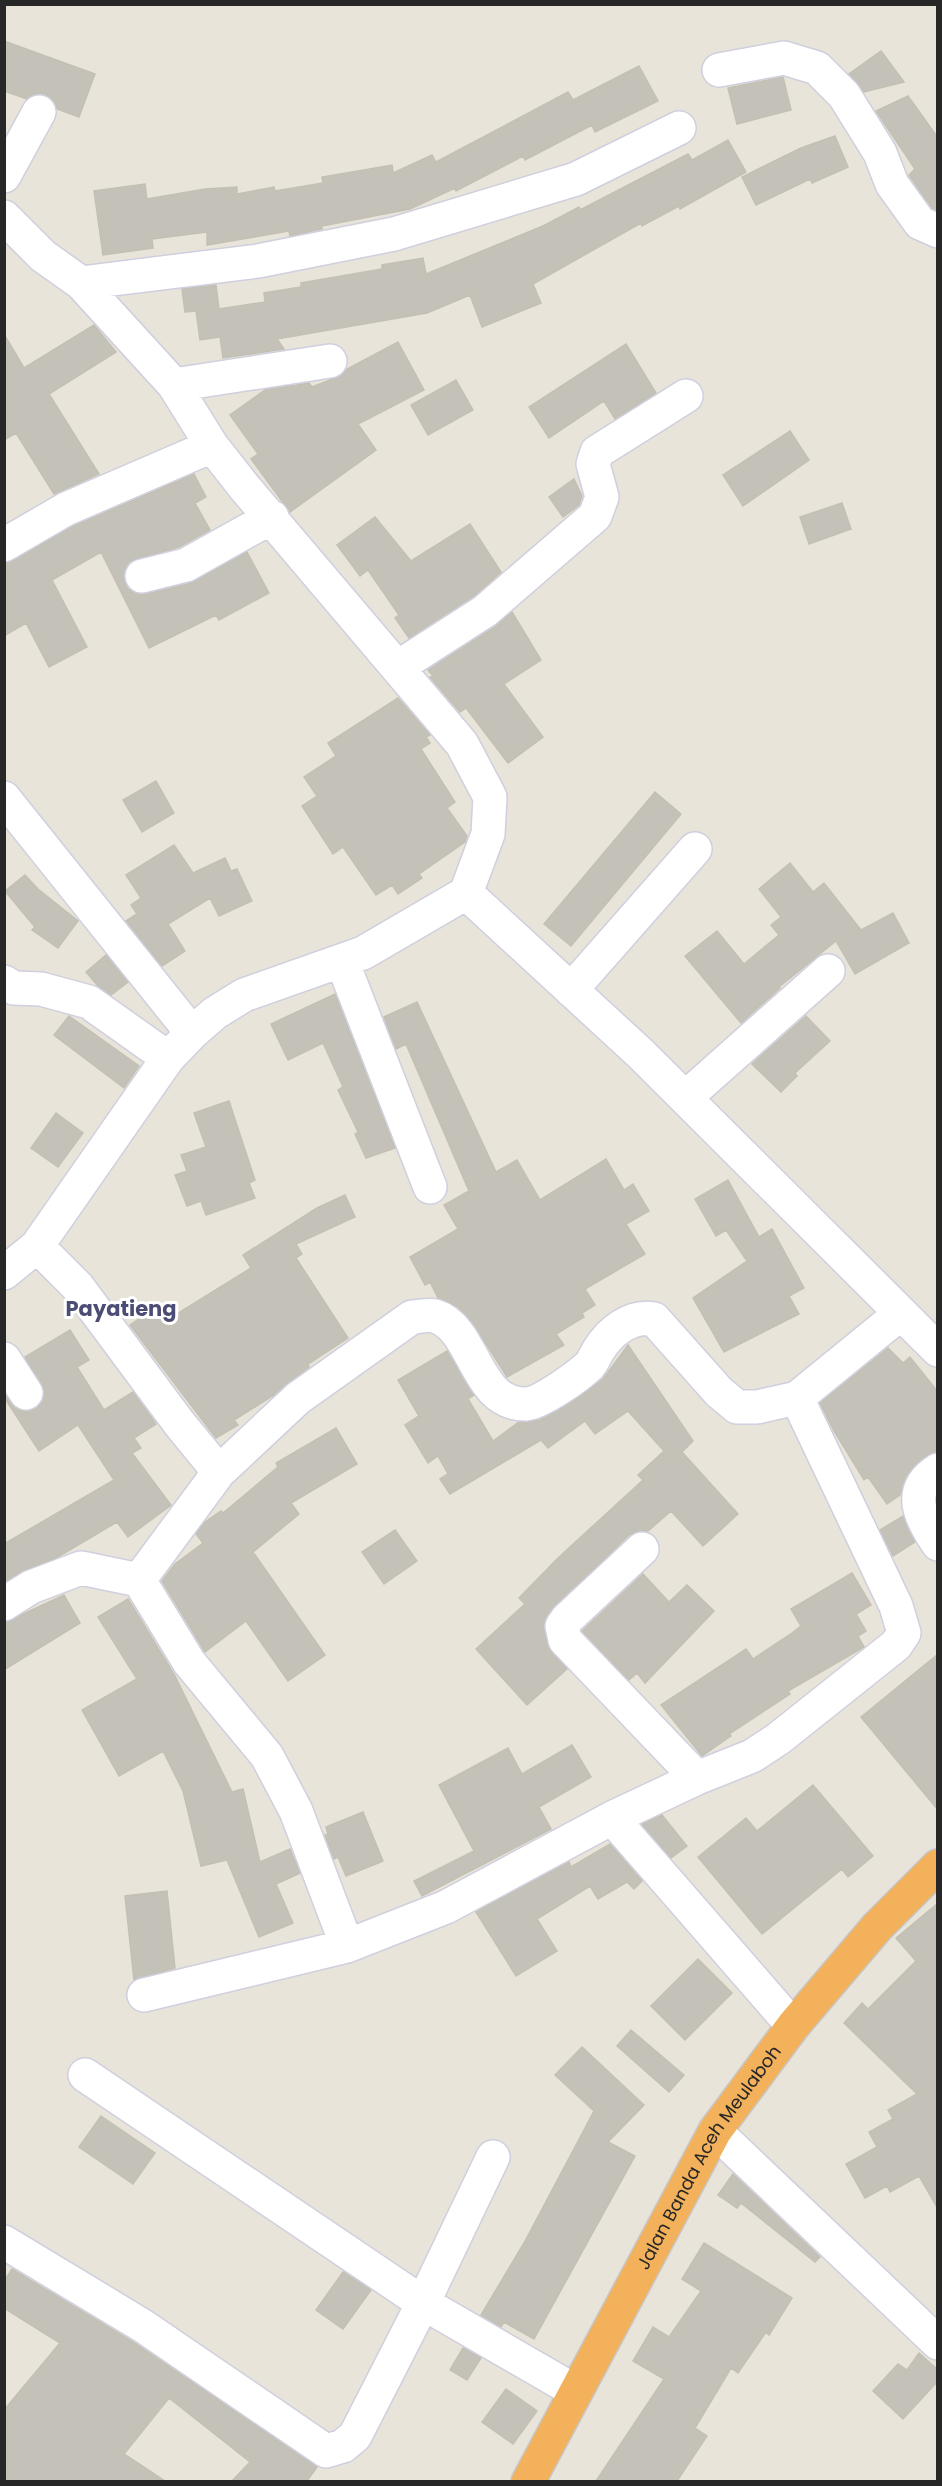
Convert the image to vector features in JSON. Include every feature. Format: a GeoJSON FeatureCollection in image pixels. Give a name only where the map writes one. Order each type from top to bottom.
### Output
{"type":"FeatureCollection","features":[{"type":"Feature","properties":{"kind":"highway","name":"Jalan Banda Aceh Meulaboh"},"geometry":{"type":"LineString","coordinates":[[528,2481],[715,2131],[793,2026],[877,1927],[938,1866]]}},
{"type":"Feature","properties":{"kind":"street"},"geometry":{"type":"LineString","coordinates":[[719,70],[784,58],[817,68],[844,95],[880,153],[892,184],[920,223],[938,231]]}},
{"type":"Feature","properties":{"kind":"street"},"geometry":{"type":"LineString","coordinates":[[4,176],[39,112]]}},
{"type":"Feature","properties":{"kind":"street"},"geometry":{"type":"LineString","coordinates":[[81,284],[258,261],[394,234],[576,178],[679,128]]}},
{"type":"Feature","properties":{"kind":"street"},"geometry":{"type":"LineString","coordinates":[[4,217],[43,256],[81,284],[174,385],[212,446],[462,744],[490,796],[488,834],[465,893],[363,953],[244,995],[215,1013],[168,1058],[37,1246],[4,1273]]}},
{"type":"Feature","properties":{"kind":"street"},"geometry":{"type":"LineString","coordinates":[[174,385],[330,361]]}},
{"type":"Feature","properties":{"kind":"street"},"geometry":{"type":"LineString","coordinates":[[398,668],[485,611],[595,516],[602,497],[593,464],[597,452],[686,396]]}},
{"type":"Feature","properties":{"kind":"street"},"geometry":{"type":"LineString","coordinates":[[4,545],[66,509],[212,446]]}},
{"type":"Feature","properties":{"kind":"street"},"geometry":{"type":"LineString","coordinates":[[142,576],[186,564],[272,517]]}},
{"type":"Feature","properties":{"kind":"street"},"geometry":{"type":"LineString","coordinates":[[4,798],[192,1033]]}},
{"type":"Feature","properties":{"kind":"street"},"geometry":{"type":"LineString","coordinates":[[571,990],[695,849]]}},
{"type":"Feature","properties":{"kind":"street"},"geometry":{"type":"LineString","coordinates":[[465,893],[685,1098],[938,1350]]}},
{"type":"Feature","properties":{"kind":"street"},"geometry":{"type":"LineString","coordinates":[[342,961],[430,1187]]}},
{"type":"Feature","properties":{"kind":"street"},"geometry":{"type":"LineString","coordinates":[[685,1098],[828,971]]}},
{"type":"Feature","properties":{"kind":"street"},"geometry":{"type":"LineString","coordinates":[[4,982],[14,988],[41,989],[89,1002],[168,1058]]}},
{"type":"Feature","properties":{"kind":"street"},"geometry":{"type":"LineString","coordinates":[[37,1246],[78,1287],[179,1423],[219,1472]]}},
{"type":"Feature","properties":{"kind":"street"},"geometry":{"type":"LineString","coordinates":[[139,1580],[219,1472],[298,1398],[412,1317],[434,1315],[450,1325],[494,1392],[509,1403],[530,1404],[555,1391],[590,1365],[599,1349],[614,1332],[643,1317],[654,1319],[718,1392],[737,1407],[757,1407],[796,1398],[900,1314]]}},
{"type":"Feature","properties":{"kind":"street"},"geometry":{"type":"LineString","coordinates":[[4,1359],[26,1393]]}},
{"type":"Feature","properties":{"kind":"street"},"geometry":{"type":"LineString","coordinates":[[144,1995],[347,1946],[446,1907],[612,1818],[697,1778],[752,1756],[778,1739],[896,1645],[904,1633],[896,1606],[796,1398]]}},
{"type":"Feature","properties":{"kind":"street"},"geometry":{"type":"LineString","coordinates":[[938,1470],[930,1474],[919,1494],[920,1518],[938,1544]]}},
{"type":"Feature","properties":{"kind":"street"},"geometry":{"type":"LineString","coordinates":[[642,1549],[567,1619],[562,1626],[565,1640],[697,1778]]}},
{"type":"Feature","properties":{"kind":"street"},"geometry":{"type":"LineString","coordinates":[[4,1605],[31,1587],[81,1568],[139,1580],[189,1662],[267,1756],[296,1811],[347,1946]]}},
{"type":"Feature","properties":{"kind":"street"},"geometry":{"type":"LineString","coordinates":[[612,1818],[793,2026]]}},
{"type":"Feature","properties":{"kind":"street"},"geometry":{"type":"LineString","coordinates":[[85,2075],[423,2303],[575,2391]]}},
{"type":"Feature","properties":{"kind":"street"},"geometry":{"type":"LineString","coordinates":[[715,2131],[938,2343]]}},
{"type":"Feature","properties":{"kind":"street"},"geometry":{"type":"LineString","coordinates":[[4,2242],[143,2326],[326,2451],[343,2446],[355,2436],[423,2303],[493,2157]]}},
{"type":"Feature","properties":{"kind":"building"},"geometry":{"type":"Polygon","coordinates":[[[4,41],[95,74],[79,117],[57,109],[55,102],[47,95],[38,93],[27,99],[4,91],[4,41]]]}},
{"type":"Feature","properties":{"kind":"building"},"geometry":{"type":"Polygon","coordinates":[[[881,51],[904,82],[864,92],[849,74],[881,51]]]}},
{"type":"Feature","properties":{"kind":"building"},"geometry":{"type":"Polygon","coordinates":[[[639,66],[658,101],[595,132],[592,125],[525,160],[523,156],[456,191],[455,188],[410,209],[322,226],[322,229],[290,236],[289,231],[207,245],[207,232],[152,239],[153,248],[103,255],[94,191],[145,184],[147,199],[205,189],[237,187],[237,194],[274,187],[275,191],[323,183],[322,177],[392,165],[393,173],[432,155],[436,162],[568,92],[573,100],[639,66]]]}},
{"type":"Feature","properties":{"kind":"building"},"geometry":{"type":"Polygon","coordinates":[[[783,77],[791,110],[737,124],[728,88],[783,77]]]}},
{"type":"Feature","properties":{"kind":"building"},"geometry":{"type":"Polygon","coordinates":[[[908,96],[938,138],[938,210],[932,208],[909,175],[915,169],[876,111],[908,96]]]}},
{"type":"Feature","properties":{"kind":"building"},"geometry":{"type":"Polygon","coordinates":[[[835,136],[848,167],[812,183],[810,179],[756,205],[742,177],[801,148],[835,136]]]}},
{"type":"Feature","properties":{"kind":"building"},"geometry":{"type":"Polygon","coordinates":[[[728,140],[746,172],[680,209],[679,206],[642,226],[641,223],[533,284],[541,303],[482,327],[470,295],[427,313],[277,339],[284,349],[223,358],[220,337],[200,340],[196,311],[185,312],[182,289],[216,285],[219,309],[265,302],[264,293],[301,287],[301,283],[382,269],[382,265],[423,258],[426,274],[543,226],[579,207],[580,210],[688,154],[692,160],[728,140]]]}},
{"type":"Feature","properties":{"kind":"building"},"geometry":{"type":"Polygon","coordinates":[[[94,325],[116,352],[49,394],[99,474],[54,494],[16,433],[4,440],[4,334],[24,368],[94,325]]]}},
{"type":"Feature","properties":{"kind":"building"},"geometry":{"type":"Polygon","coordinates":[[[398,342],[424,390],[358,424],[376,450],[290,512],[251,459],[258,454],[230,415],[265,390],[309,383],[312,387],[341,376],[347,369],[398,342]]]}},
{"type":"Feature","properties":{"kind":"building"},"geometry":{"type":"Polygon","coordinates":[[[626,344],[656,393],[615,419],[604,401],[549,438],[529,407],[626,344]]]}},
{"type":"Feature","properties":{"kind":"building"},"geometry":{"type":"Polygon","coordinates":[[[456,380],[473,410],[428,435],[411,405],[456,380]]]}},
{"type":"Feature","properties":{"kind":"building"},"geometry":{"type":"Polygon","coordinates":[[[790,431],[809,460],[743,506],[723,475],[790,431]]]}},
{"type":"Feature","properties":{"kind":"building"},"geometry":{"type":"Polygon","coordinates":[[[194,474],[206,497],[195,503],[210,530],[179,547],[129,562],[124,571],[124,581],[128,589],[136,594],[146,594],[191,583],[247,552],[269,593],[219,620],[216,615],[149,648],[101,552],[52,580],[87,647],[49,667],[26,623],[4,636],[4,564],[74,526],[194,474]]]}},
{"type":"Feature","properties":{"kind":"building"},"geometry":{"type":"Polygon","coordinates":[[[574,479],[582,496],[579,505],[563,517],[549,497],[574,479]]]}},
{"type":"Feature","properties":{"kind":"building"},"geometry":{"type":"Polygon","coordinates":[[[842,503],[851,529],[809,544],[800,517],[842,503]]]}},
{"type":"Feature","properties":{"kind":"building"},"geometry":{"type":"Polygon","coordinates":[[[375,517],[411,561],[470,524],[501,572],[474,596],[409,638],[395,618],[399,615],[368,570],[360,576],[337,545],[375,517]]]}},
{"type":"Feature","properties":{"kind":"building"},"geometry":{"type":"Polygon","coordinates":[[[512,612],[541,660],[504,684],[543,737],[508,763],[466,708],[460,712],[430,677],[433,676],[428,670],[495,627],[512,612]]]}},
{"type":"Feature","properties":{"kind":"building"},"geometry":{"type":"Polygon","coordinates":[[[398,698],[430,735],[426,737],[430,743],[421,749],[455,802],[447,808],[467,836],[465,842],[419,874],[422,878],[398,894],[392,885],[376,895],[343,847],[333,854],[302,806],[317,796],[304,777],[336,756],[328,743],[398,698]]]}},
{"type":"Feature","properties":{"kind":"building"},"geometry":{"type":"Polygon","coordinates":[[[156,781],[174,813],[142,832],[123,800],[156,781]]]}},
{"type":"Feature","properties":{"kind":"building"},"geometry":{"type":"Polygon","coordinates":[[[655,792],[681,814],[571,946],[544,924],[655,792]]]}},
{"type":"Feature","properties":{"kind":"building"},"geometry":{"type":"Polygon","coordinates":[[[174,845],[193,873],[225,858],[231,871],[237,869],[252,901],[219,916],[210,898],[168,924],[185,951],[162,966],[126,921],[137,914],[131,905],[141,898],[126,875],[174,845]]]}},
{"type":"Feature","properties":{"kind":"building"},"geometry":{"type":"Polygon","coordinates":[[[790,863],[813,892],[824,883],[861,930],[893,913],[909,943],[855,974],[836,941],[779,987],[741,1023],[685,956],[717,931],[744,964],[779,935],[771,925],[781,917],[759,889],[790,863]]]}},
{"type":"Feature","properties":{"kind":"building"},"geometry":{"type":"Polygon","coordinates":[[[25,875],[38,889],[78,921],[58,948],[32,930],[35,927],[5,891],[25,875]]]}},
{"type":"Feature","properties":{"kind":"building"},"geometry":{"type":"Polygon","coordinates":[[[106,955],[128,982],[111,995],[98,986],[86,972],[106,955]]]}},
{"type":"Feature","properties":{"kind":"building"},"geometry":{"type":"Polygon","coordinates":[[[335,994],[395,1148],[366,1158],[355,1134],[358,1132],[338,1090],[343,1087],[323,1043],[288,1060],[271,1024],[335,994]]]}},
{"type":"Feature","properties":{"kind":"building"},"geometry":{"type":"Polygon","coordinates":[[[417,1002],[496,1172],[517,1160],[540,1200],[606,1159],[624,1190],[633,1184],[649,1211],[626,1224],[645,1254],[585,1289],[595,1305],[582,1313],[584,1317],[556,1334],[564,1345],[507,1377],[473,1323],[458,1307],[438,1298],[430,1282],[425,1285],[410,1257],[458,1229],[444,1205],[469,1191],[406,1044],[396,1049],[384,1017],[417,1002]]]}},
{"type":"Feature","properties":{"kind":"building"},"geometry":{"type":"Polygon","coordinates":[[[69,1016],[139,1066],[124,1088],[54,1035],[69,1016]]]}},
{"type":"Feature","properties":{"kind":"building"},"geometry":{"type":"Polygon","coordinates":[[[806,1016],[830,1041],[795,1073],[797,1076],[781,1092],[752,1064],[806,1016]]]}},
{"type":"Feature","properties":{"kind":"building"},"geometry":{"type":"Polygon","coordinates":[[[229,1101],[255,1180],[249,1183],[255,1198],[206,1215],[201,1201],[187,1206],[175,1175],[187,1171],[181,1155],[206,1147],[194,1113],[229,1101]]]}},
{"type":"Feature","properties":{"kind":"building"},"geometry":{"type":"Polygon","coordinates":[[[56,1113],[83,1133],[58,1167],[31,1148],[56,1113]]]}},
{"type":"Feature","properties":{"kind":"building"},"geometry":{"type":"Polygon","coordinates":[[[728,1180],[759,1237],[772,1229],[804,1288],[789,1296],[799,1314],[724,1352],[693,1298],[747,1261],[726,1230],[716,1236],[695,1199],[728,1180]]]}},
{"type":"Feature","properties":{"kind":"building"},"geometry":{"type":"Polygon","coordinates":[[[345,1195],[355,1217],[296,1244],[302,1254],[296,1258],[348,1338],[308,1364],[309,1367],[274,1395],[234,1420],[238,1425],[216,1438],[130,1325],[155,1308],[164,1322],[251,1268],[243,1255],[317,1208],[345,1195]]]}},
{"type":"Feature","properties":{"kind":"building"},"geometry":{"type":"Polygon","coordinates":[[[70,1330],[89,1360],[77,1367],[104,1410],[133,1392],[156,1424],[134,1438],[141,1448],[132,1453],[171,1505],[128,1537],[117,1522],[56,1558],[24,1570],[4,1582],[4,1544],[114,1480],[78,1425],[39,1451],[4,1397],[4,1394],[18,1410],[28,1412],[37,1408],[43,1401],[45,1391],[25,1357],[70,1330]]]}},
{"type":"Feature","properties":{"kind":"building"},"geometry":{"type":"Polygon","coordinates":[[[628,1345],[693,1441],[682,1452],[738,1514],[703,1546],[671,1511],[648,1531],[638,1531],[629,1535],[547,1615],[544,1623],[547,1644],[567,1669],[527,1705],[476,1649],[525,1604],[519,1598],[558,1558],[643,1480],[638,1475],[664,1451],[628,1411],[595,1434],[585,1421],[548,1448],[541,1440],[450,1494],[440,1479],[448,1474],[438,1456],[428,1463],[405,1425],[419,1416],[398,1380],[447,1351],[474,1395],[468,1399],[493,1441],[519,1422],[540,1420],[578,1398],[603,1379],[628,1345]]]}},
{"type":"Feature","properties":{"kind":"building"},"geometry":{"type":"Polygon","coordinates":[[[888,1348],[903,1363],[910,1357],[938,1392],[938,1452],[927,1455],[916,1464],[906,1476],[900,1495],[887,1504],[868,1477],[864,1480],[820,1403],[888,1348]]]}},
{"type":"Feature","properties":{"kind":"building"},"geometry":{"type":"Polygon","coordinates":[[[336,1428],[357,1464],[291,1503],[299,1514],[253,1552],[325,1655],[288,1681],[246,1621],[205,1652],[162,1581],[175,1564],[203,1543],[196,1534],[205,1522],[221,1511],[223,1513],[278,1467],[276,1463],[336,1428]]]}},
{"type":"Feature","properties":{"kind":"building"},"geometry":{"type":"Polygon","coordinates":[[[903,1516],[915,1542],[893,1556],[880,1530],[903,1516]]]}},
{"type":"Feature","properties":{"kind":"building"},"geometry":{"type":"Polygon","coordinates":[[[395,1530],[417,1561],[384,1584],[362,1552],[395,1530]]]}},
{"type":"Feature","properties":{"kind":"building"},"geometry":{"type":"Polygon","coordinates":[[[852,1573],[871,1605],[856,1614],[866,1631],[858,1636],[864,1647],[788,1691],[790,1694],[729,1734],[731,1736],[702,1756],[661,1705],[746,1649],[753,1659],[792,1633],[801,1626],[791,1609],[852,1573]]]}},
{"type":"Feature","properties":{"kind":"building"},"geometry":{"type":"Polygon","coordinates":[[[643,1574],[669,1602],[687,1585],[714,1611],[645,1683],[637,1673],[629,1680],[582,1631],[643,1574]]]}},
{"type":"Feature","properties":{"kind":"building"},"geometry":{"type":"Polygon","coordinates":[[[64,1595],[80,1623],[4,1670],[4,1623],[64,1595]]]}},
{"type":"Feature","properties":{"kind":"building"},"geometry":{"type":"Polygon","coordinates":[[[128,1599],[174,1674],[232,1792],[243,1789],[260,1862],[290,1849],[300,1873],[276,1884],[293,1923],[259,1937],[227,1860],[201,1866],[183,1791],[163,1751],[119,1776],[82,1710],[137,1679],[98,1617],[128,1599]]]}},
{"type":"Feature","properties":{"kind":"building"},"geometry":{"type":"Polygon","coordinates":[[[938,1654],[938,1810],[861,1717],[938,1654]]]}},
{"type":"Feature","properties":{"kind":"building"},"geometry":{"type":"Polygon","coordinates":[[[572,1745],[591,1777],[539,1807],[551,1829],[422,1896],[414,1881],[474,1851],[439,1785],[508,1748],[522,1774],[572,1745]]]}},
{"type":"Feature","properties":{"kind":"building"},"geometry":{"type":"Polygon","coordinates":[[[813,1785],[873,1856],[848,1877],[842,1869],[762,1934],[698,1857],[746,1818],[757,1831],[813,1785]]]}},
{"type":"Feature","properties":{"kind":"building"},"geometry":{"type":"Polygon","coordinates":[[[363,1812],[383,1861],[346,1876],[338,1857],[334,1859],[325,1835],[328,1834],[326,1827],[363,1812]]]}},
{"type":"Feature","properties":{"kind":"building"},"geometry":{"type":"Polygon","coordinates":[[[662,1815],[687,1846],[671,1858],[642,1824],[662,1815]]]}},
{"type":"Feature","properties":{"kind":"building"},"geometry":{"type":"Polygon","coordinates":[[[610,1844],[642,1881],[634,1889],[627,1882],[598,1899],[590,1886],[537,1919],[557,1951],[516,1976],[476,1912],[569,1862],[571,1867],[610,1844]]]}},
{"type":"Feature","properties":{"kind":"building"},"geometry":{"type":"Polygon","coordinates":[[[167,1891],[175,1968],[134,1980],[125,1896],[167,1891]]]}},
{"type":"Feature","properties":{"kind":"building"},"geometry":{"type":"Polygon","coordinates":[[[938,1903],[938,2209],[919,2176],[890,2192],[887,2186],[865,2198],[846,2164],[877,2147],[869,2132],[893,2119],[888,2110],[917,2094],[844,2023],[862,2003],[868,2009],[916,1961],[896,1938],[938,1903]]]}},
{"type":"Feature","properties":{"kind":"building"},"geometry":{"type":"Polygon","coordinates":[[[698,1959],[732,1993],[685,2040],[651,2006],[698,1959]]]}},
{"type":"Feature","properties":{"kind":"building"},"geometry":{"type":"Polygon","coordinates":[[[631,2030],[684,2075],[669,2092],[617,2046],[631,2030]]]}},
{"type":"Feature","properties":{"kind":"building"},"geometry":{"type":"Polygon","coordinates":[[[582,2047],[644,2105],[608,2142],[635,2156],[534,2339],[504,2322],[501,2327],[481,2315],[524,2243],[594,2111],[555,2075],[582,2047]]]}},
{"type":"Feature","properties":{"kind":"building"},"geometry":{"type":"Polygon","coordinates":[[[101,2116],[155,2153],[133,2184],[79,2147],[101,2116]]]}},
{"type":"Feature","properties":{"kind":"building"},"geometry":{"type":"Polygon","coordinates":[[[733,2174],[820,2257],[815,2262],[741,2203],[737,2208],[718,2195],[733,2174]]]}},
{"type":"Feature","properties":{"kind":"building"},"geometry":{"type":"Polygon","coordinates":[[[704,2243],[792,2298],[769,2335],[766,2332],[738,2373],[731,2368],[695,2428],[707,2436],[677,2481],[596,2481],[664,2379],[633,2361],[653,2327],[669,2337],[701,2291],[682,2279],[704,2243]]]}},
{"type":"Feature","properties":{"kind":"building"},"geometry":{"type":"Polygon","coordinates":[[[12,2269],[133,2342],[317,2467],[307,2481],[232,2481],[250,2462],[169,2398],[124,2454],[165,2481],[4,2481],[4,2410],[60,2343],[4,2308],[4,2281],[12,2269]]]}},
{"type":"Feature","properties":{"kind":"building"},"geometry":{"type":"Polygon","coordinates":[[[343,2272],[371,2290],[343,2329],[316,2310],[343,2272]]]}},
{"type":"Feature","properties":{"kind":"building"},"geometry":{"type":"Polygon","coordinates":[[[463,2348],[481,2358],[467,2380],[450,2370],[463,2348]]]}},
{"type":"Feature","properties":{"kind":"building"},"geometry":{"type":"Polygon","coordinates":[[[919,2353],[938,2370],[938,2381],[903,2419],[873,2391],[898,2364],[907,2370],[919,2353]]]}},
{"type":"Feature","properties":{"kind":"building"},"geometry":{"type":"Polygon","coordinates":[[[506,2389],[537,2411],[513,2444],[482,2422],[506,2389]]]}},
{"type":"Feature","properties":{"kind":"district","name":"Payatieng"},"geometry":{"type":"Point","coordinates":[121,1309]}}]}
